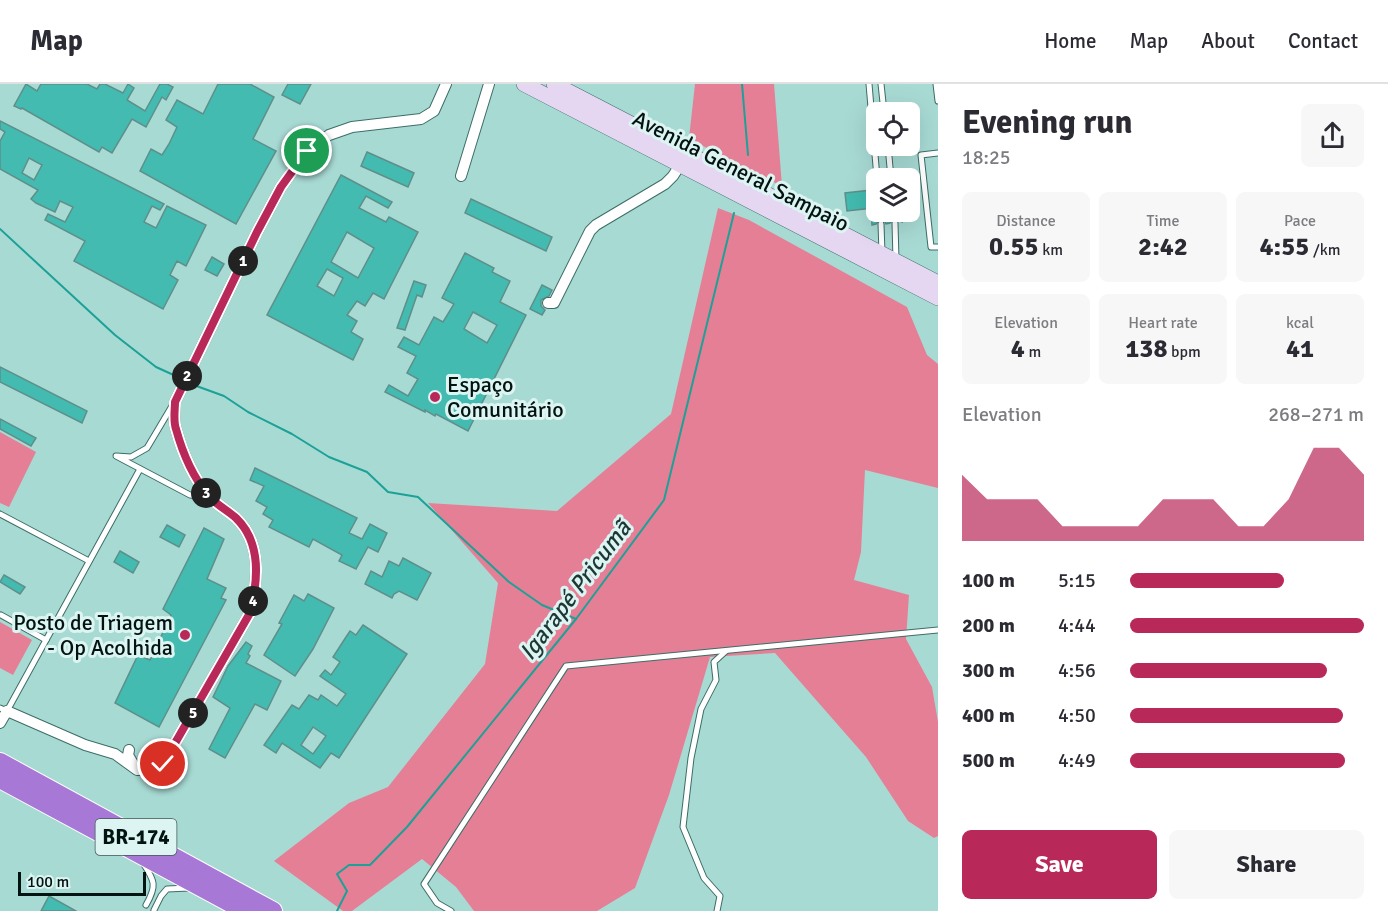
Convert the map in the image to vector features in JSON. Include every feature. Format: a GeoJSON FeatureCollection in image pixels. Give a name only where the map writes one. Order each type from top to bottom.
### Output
{"type":"FeatureCollection","features":[{"type":"Feature","properties":{"kind":"highway","name":"BR-174"},"geometry":{"type":"LineString","coordinates":[[0,762],[273,911]]}},
{"type":"Feature","properties":{"kind":"highway","name":"BR-174"},"geometry":{"type":"LineString","coordinates":[[0,779],[245,911]]}},
{"type":"Feature","properties":{"kind":"street"},"geometry":{"type":"LineString","coordinates":[[0,723],[3,710],[85,746],[115,754],[137,770],[151,770],[163,764],[250,613],[255,593],[256,567],[253,546],[246,530],[236,518],[209,497],[193,472],[175,428],[175,402],[262,223],[281,187],[307,151],[329,135],[352,127],[421,119],[434,111],[447,84]]}},
{"type":"Feature","properties":{"kind":"street"},"geometry":{"type":"LineString","coordinates":[[461,176],[489,84]]}},
{"type":"Feature","properties":{"kind":"street","name":"Avenida General Sampaio"},"geometry":{"type":"LineString","coordinates":[[554,84],[718,177],[886,264],[938,298]]}},
{"type":"Feature","properties":{"kind":"street","name":"Avenida General Sampaio"},"geometry":{"type":"LineString","coordinates":[[533,86],[680,165],[718,177]]}},
{"type":"Feature","properties":{"kind":"street"},"geometry":{"type":"LineString","coordinates":[[548,303],[554,303],[590,231],[596,225],[665,184],[680,165]]}},
{"type":"Feature","properties":{"kind":"street","name":"Avenida General Sampaio"},"geometry":{"type":"LineString","coordinates":[[886,264],[938,283]]}},
{"type":"Feature","properties":{"kind":"street"},"geometry":{"type":"LineString","coordinates":[[129,750],[128,755],[137,770]]}},
{"type":"Feature","properties":{"kind":"lane"},"geometry":{"type":"LineString","coordinates":[[869,84],[876,168]]}},
{"type":"Feature","properties":{"kind":"lane"},"geometry":{"type":"LineString","coordinates":[[881,84],[883,102]]}},
{"type":"Feature","properties":{"kind":"lane"},"geometry":{"type":"LineString","coordinates":[[936,84],[938,101]]}},
{"type":"Feature","properties":{"kind":"lane"},"geometry":{"type":"LineString","coordinates":[[938,153],[921,155],[931,247],[938,247]]}},
{"type":"Feature","properties":{"kind":"lane"},"geometry":{"type":"LineString","coordinates":[[886,264],[895,223]]}},
{"type":"Feature","properties":{"kind":"lane"},"geometry":{"type":"LineString","coordinates":[[881,224],[886,264]]}},
{"type":"Feature","properties":{"kind":"lane"},"geometry":{"type":"LineString","coordinates":[[175,402],[147,448],[131,457],[116,456],[190,495],[209,497]]}},
{"type":"Feature","properties":{"kind":"lane"},"geometry":{"type":"LineString","coordinates":[[3,710],[46,640],[141,469]]}},
{"type":"Feature","properties":{"kind":"lane"},"geometry":{"type":"LineString","coordinates":[[0,514],[89,561]]}},
{"type":"Feature","properties":{"kind":"lane"},"geometry":{"type":"LineString","coordinates":[[1,615],[46,640]]}},
{"type":"Feature","properties":{"kind":"lane"},"geometry":{"type":"LineString","coordinates":[[451,911],[437,903],[424,884],[566,666],[938,630]]}},
{"type":"Feature","properties":{"kind":"lane"},"geometry":{"type":"LineString","coordinates":[[717,911],[720,896],[705,878],[683,827],[691,758],[701,709],[716,680],[714,662],[727,651]]}},
{"type":"Feature","properties":{"kind":"lane"},"geometry":{"type":"LineString","coordinates":[[130,849],[152,876],[154,885],[146,905]]}},
{"type":"Feature","properties":{"kind":"lane"},"geometry":{"type":"LineString","coordinates":[[154,910],[160,896],[167,890],[204,889]]}},
{"type":"Feature","properties":{"kind":"shaded area"},"geometry":{"type":"Polygon","coordinates":[[[695,84],[774,84],[782,186],[735,164],[689,138],[695,84]]]}},
{"type":"Feature","properties":{"kind":"shaded area"},"geometry":{"type":"Polygon","coordinates":[[[718,208],[749,220],[907,307],[927,355],[938,364],[938,488],[865,470],[861,552],[854,580],[909,595],[906,639],[932,687],[938,722],[938,836],[934,838],[908,821],[866,757],[775,653],[710,657],[669,795],[635,888],[597,911],[474,911],[456,887],[422,859],[352,911],[343,911],[274,861],[349,803],[388,787],[485,664],[498,583],[428,503],[557,511],[671,414],[718,208]]]}},
{"type":"Feature","properties":{"kind":"shaded area"},"geometry":{"type":"Polygon","coordinates":[[[0,432],[36,452],[9,507],[0,503],[0,432]]]}},
{"type":"Feature","properties":{"kind":"shaded area"},"geometry":{"type":"Polygon","coordinates":[[[0,622],[32,640],[13,675],[0,668],[0,622]]]}},
{"type":"Feature","properties":{"kind":"building"},"geometry":{"type":"Polygon","coordinates":[[[26,84],[37,91],[41,84],[87,84],[97,89],[100,84],[105,84],[123,93],[128,84],[134,88],[127,100],[145,111],[160,84],[173,87],[166,100],[162,97],[146,127],[132,119],[112,153],[102,147],[99,152],[22,108],[14,106],[26,84]]]}},
{"type":"Feature","properties":{"kind":"building"},"geometry":{"type":"Polygon","coordinates":[[[218,84],[250,84],[274,97],[253,139],[276,151],[236,224],[140,171],[151,149],[162,155],[169,144],[177,127],[166,120],[177,100],[203,114],[218,84]]]}},
{"type":"Feature","properties":{"kind":"building"},"geometry":{"type":"Polygon","coordinates":[[[288,84],[311,84],[300,104],[282,95],[288,84]]]}},
{"type":"Feature","properties":{"kind":"building"},"geometry":{"type":"Polygon","coordinates":[[[0,121],[164,204],[160,210],[152,206],[144,222],[156,228],[167,206],[206,225],[186,266],[177,261],[170,275],[178,280],[163,309],[74,261],[85,241],[45,220],[48,214],[65,222],[73,207],[60,201],[55,212],[36,203],[31,199],[38,190],[0,169],[0,141],[5,132],[0,129],[0,121]],[[29,158],[22,173],[34,180],[42,165],[29,158]]]}},
{"type":"Feature","properties":{"kind":"building"},"geometry":{"type":"Polygon","coordinates":[[[367,152],[414,173],[408,187],[361,166],[367,152]]]}},
{"type":"Feature","properties":{"kind":"building"},"geometry":{"type":"Polygon","coordinates":[[[341,175],[392,202],[388,208],[366,196],[359,208],[386,222],[389,217],[418,232],[384,299],[373,293],[365,306],[357,301],[347,315],[357,321],[351,332],[363,339],[353,360],[267,315],[341,175]],[[347,232],[331,262],[358,278],[374,248],[347,232]],[[327,269],[317,286],[334,296],[343,278],[327,269]]]}},
{"type":"Feature","properties":{"kind":"building"},"geometry":{"type":"Polygon","coordinates":[[[866,191],[866,209],[847,211],[845,193],[866,191]]]}},
{"type":"Feature","properties":{"kind":"building"},"geometry":{"type":"Polygon","coordinates":[[[471,199],[552,237],[546,251],[465,213],[471,199]]]}},
{"type":"Feature","properties":{"kind":"building"},"geometry":{"type":"Polygon","coordinates":[[[465,253],[494,268],[492,272],[510,281],[500,302],[526,315],[468,431],[385,392],[389,385],[408,396],[418,379],[407,373],[416,356],[398,347],[404,337],[419,345],[434,317],[443,322],[454,304],[442,298],[465,253]],[[473,312],[464,329],[487,343],[497,325],[473,312]]]}},
{"type":"Feature","properties":{"kind":"building"},"geometry":{"type":"Polygon","coordinates":[[[212,257],[224,264],[217,276],[205,270],[212,257]]]}},
{"type":"Feature","properties":{"kind":"building"},"geometry":{"type":"Polygon","coordinates":[[[414,281],[426,285],[422,297],[417,295],[405,330],[397,328],[414,281]]]}},
{"type":"Feature","properties":{"kind":"building"},"geometry":{"type":"Polygon","coordinates":[[[542,285],[552,290],[549,296],[541,300],[541,306],[545,310],[542,315],[530,309],[542,285]]]}},
{"type":"Feature","properties":{"kind":"building"},"geometry":{"type":"Polygon","coordinates":[[[0,367],[87,411],[82,423],[0,382],[0,367]]]}},
{"type":"Feature","properties":{"kind":"building"},"geometry":{"type":"Polygon","coordinates":[[[0,419],[36,438],[31,446],[0,429],[0,419]]]}},
{"type":"Feature","properties":{"kind":"building"},"geometry":{"type":"Polygon","coordinates":[[[255,468],[357,518],[349,533],[362,539],[370,524],[387,533],[378,552],[368,547],[356,569],[339,561],[342,555],[313,539],[309,547],[269,527],[273,520],[263,514],[267,507],[256,501],[264,486],[250,480],[255,468]]]}},
{"type":"Feature","properties":{"kind":"building"},"geometry":{"type":"Polygon","coordinates":[[[167,525],[185,535],[179,547],[160,537],[167,525]]]}},
{"type":"Feature","properties":{"kind":"building","name":"Posto de Triagem - Op Acolhida"},"geometry":{"type":"Polygon","coordinates":[[[204,528],[224,539],[207,579],[226,588],[221,598],[226,600],[159,727],[115,703],[138,655],[150,660],[171,615],[163,609],[204,528]]]}},
{"type":"Feature","properties":{"kind":"building"},"geometry":{"type":"Polygon","coordinates":[[[120,551],[139,562],[133,573],[114,562],[120,551]]]}},
{"type":"Feature","properties":{"kind":"building"},"geometry":{"type":"Polygon","coordinates":[[[403,558],[431,573],[417,600],[399,591],[392,598],[365,584],[371,571],[382,577],[389,561],[399,566],[403,558]]]}},
{"type":"Feature","properties":{"kind":"building"},"geometry":{"type":"Polygon","coordinates":[[[4,575],[25,587],[20,594],[0,582],[4,575]]]}},
{"type":"Feature","properties":{"kind":"building"},"geometry":{"type":"Polygon","coordinates":[[[308,594],[334,608],[313,649],[295,676],[264,655],[282,624],[279,623],[294,595],[304,601],[308,594]]]}},
{"type":"Feature","properties":{"kind":"building"},"geometry":{"type":"Polygon","coordinates":[[[363,625],[407,654],[339,758],[331,753],[320,768],[282,743],[276,753],[264,745],[292,705],[299,709],[309,695],[318,700],[321,695],[337,706],[346,694],[320,676],[325,670],[331,675],[340,662],[333,657],[350,631],[356,635],[363,625]],[[313,727],[301,745],[313,754],[326,736],[313,727]]]}},
{"type":"Feature","properties":{"kind":"building"},"geometry":{"type":"Polygon","coordinates":[[[246,642],[252,646],[246,663],[281,681],[267,710],[255,704],[225,758],[209,749],[230,708],[213,697],[228,666],[246,642]]]}},
{"type":"Feature","properties":{"kind":"building"},"geometry":{"type":"Polygon","coordinates":[[[49,896],[76,911],[41,911],[49,896]]]}},
{"type":"Feature","properties":{"kind":"waterway","name":"Igarapé Pricumã"},"geometry":{"type":"LineString","coordinates":[[742,84],[748,155]]}},
{"type":"Feature","properties":{"kind":"waterway","name":"Igarapé Pricumã"},"geometry":{"type":"LineString","coordinates":[[337,911],[347,891],[337,874],[349,865],[370,865],[407,827],[576,619],[664,500],[734,213]]}},
{"type":"Feature","properties":{"kind":"waterway"},"geometry":{"type":"LineString","coordinates":[[0,229],[115,335],[156,367],[178,377]]}},
{"type":"Feature","properties":{"kind":"waterway"},"geometry":{"type":"LineString","coordinates":[[191,384],[224,396],[329,457],[367,472],[388,492],[418,497],[509,582],[542,605],[576,619]]}},
{"type":"Feature","properties":{"kind":"place","name":"Espaço Comunitário"},"geometry":{"type":"Point","coordinates":[435,397]}},
{"type":"Feature","properties":{"kind":"place","name":"Posto de Triagem - Op Acolhida"},"geometry":{"type":"Point","coordinates":[185,635]}},
{"type":"Feature","properties":{"kind":"route"},"geometry":{"type":"LineString","coordinates":[[163,764],[250,613],[255,593],[256,567],[253,546],[246,530],[236,518],[209,497],[193,472],[175,428],[175,402],[257,232],[281,187],[307,151]]}}]}
